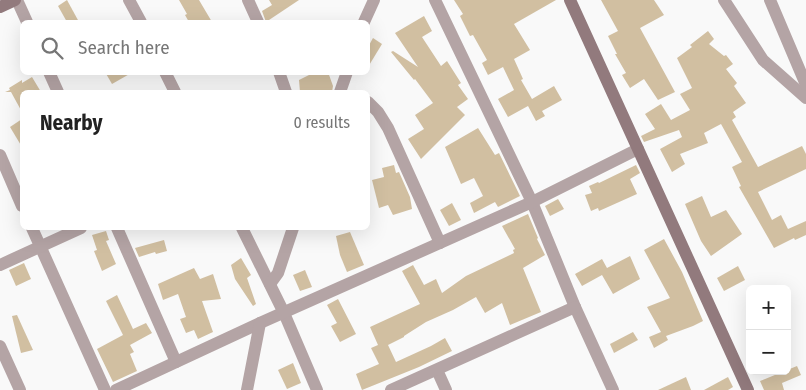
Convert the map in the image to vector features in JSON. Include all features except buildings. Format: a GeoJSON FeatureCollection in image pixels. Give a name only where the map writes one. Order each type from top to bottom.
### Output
{"type":"FeatureCollection","features":[{"type":"Feature","properties":{"kind":"street"},"geometry":{"type":"LineString","coordinates":[[0,7],[16,0],[26,20]]}},
{"type":"Feature","properties":{"kind":"street"},"geometry":{"type":"LineString","coordinates":[[129,0],[139,20]]}},
{"type":"Feature","properties":{"kind":"street"},"geometry":{"type":"LineString","coordinates":[[248,0],[257,20]]}},
{"type":"Feature","properties":{"kind":"street"},"geometry":{"type":"LineString","coordinates":[[365,20],[374,0]]}},
{"type":"Feature","properties":{"kind":"street"},"geometry":{"type":"LineString","coordinates":[[435,0],[532,202],[575,307],[613,390]]}},
{"type":"Feature","properties":{"kind":"street"},"geometry":{"type":"LineString","coordinates":[[570,0],[748,390]]}},
{"type":"Feature","properties":{"kind":"street"},"geometry":{"type":"LineString","coordinates":[[724,0],[763,60],[806,98]]}},
{"type":"Feature","properties":{"kind":"street"},"geometry":{"type":"LineString","coordinates":[[770,0],[806,84]]}},
{"type":"Feature","properties":{"kind":"street"},"geometry":{"type":"LineString","coordinates":[[50,75],[57,90]]}},
{"type":"Feature","properties":{"kind":"street"},"geometry":{"type":"LineString","coordinates":[[166,75],[174,90]]}},
{"type":"Feature","properties":{"kind":"street"},"geometry":{"type":"LineString","coordinates":[[280,75],[285,90]]}},
{"type":"Feature","properties":{"kind":"street"},"geometry":{"type":"LineString","coordinates":[[345,90],[347,75]]}},
{"type":"Feature","properties":{"kind":"street"},"geometry":{"type":"LineString","coordinates":[[370,104],[378,112],[388,128],[440,243]]}},
{"type":"Feature","properties":{"kind":"street"},"geometry":{"type":"LineString","coordinates":[[116,390],[260,323],[532,202],[638,149]]}},
{"type":"Feature","properties":{"kind":"street"},"geometry":{"type":"LineString","coordinates":[[0,156],[20,201]]}},
{"type":"Feature","properties":{"kind":"street"},"geometry":{"type":"LineString","coordinates":[[33,230],[105,390]]}},
{"type":"Feature","properties":{"kind":"street"},"geometry":{"type":"LineString","coordinates":[[0,264],[77,230]]}},
{"type":"Feature","properties":{"kind":"street"},"geometry":{"type":"LineString","coordinates":[[118,230],[176,362]]}},
{"type":"Feature","properties":{"kind":"street"},"geometry":{"type":"LineString","coordinates":[[243,230],[284,313],[317,390]]}},
{"type":"Feature","properties":{"kind":"street"},"geometry":{"type":"LineString","coordinates":[[270,284],[278,273],[292,230]]}},
{"type":"Feature","properties":{"kind":"street"},"geometry":{"type":"LineString","coordinates":[[392,390],[575,307]]}},
{"type":"Feature","properties":{"kind":"street"},"geometry":{"type":"LineString","coordinates":[[247,390],[260,323]]}},
{"type":"Feature","properties":{"kind":"street"},"geometry":{"type":"LineString","coordinates":[[0,346],[20,390]]}},
{"type":"Feature","properties":{"kind":"street"},"geometry":{"type":"LineString","coordinates":[[437,370],[446,390]]}}]}
